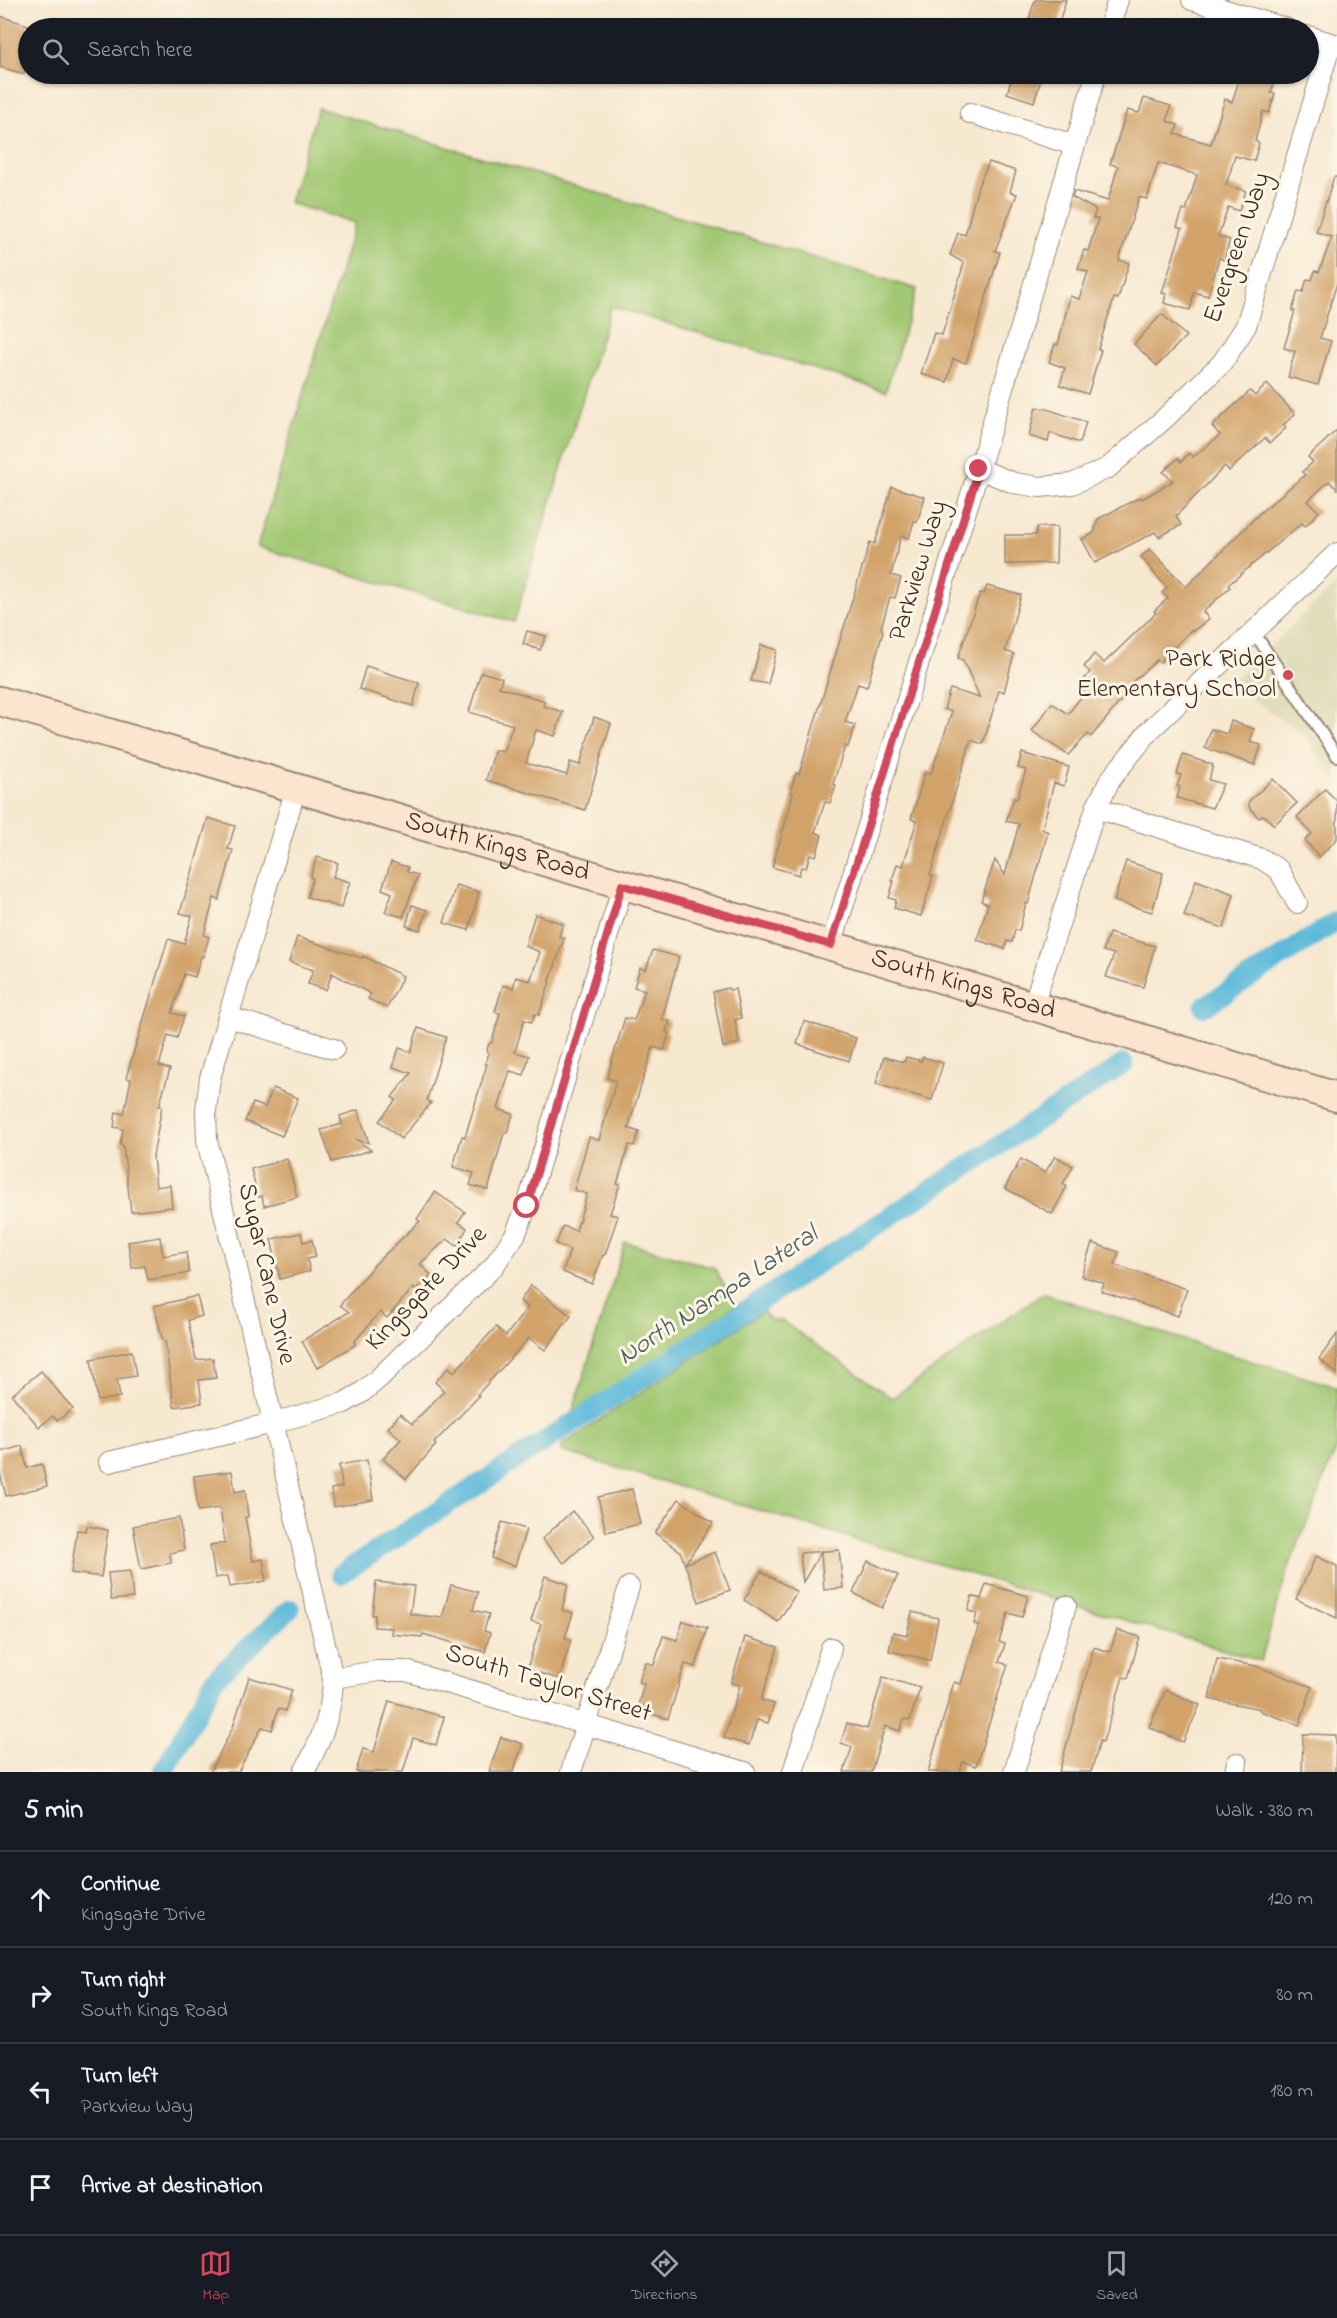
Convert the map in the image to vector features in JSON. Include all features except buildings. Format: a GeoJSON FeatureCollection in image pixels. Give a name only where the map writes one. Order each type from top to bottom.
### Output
{"type":"FeatureCollection","features":[{"type":"Feature","properties":{"kind":"main road","name":"South Kings Road"},"geometry":{"type":"LineString","coordinates":[[0,700],[1337,1097]]}},
{"type":"Feature","properties":{"kind":"street"},"geometry":{"type":"LineString","coordinates":[[1112,18],[1118,0]]}},
{"type":"Feature","properties":{"kind":"street"},"geometry":{"type":"LineString","coordinates":[[1192,0],[1252,18]]}},
{"type":"Feature","properties":{"kind":"street"},"geometry":{"type":"LineString","coordinates":[[1319,39],[1334,44]]}},
{"type":"Feature","properties":{"kind":"street","name":"Evergreen Way"},"geometry":{"type":"LineString","coordinates":[[979,469],[1014,483],[1040,487],[1072,484],[1108,468],[1163,420],[1222,363],[1246,326],[1334,44]]}},
{"type":"Feature","properties":{"kind":"street","name":"Parkview Way"},"geometry":{"type":"LineString","coordinates":[[831,945],[979,469],[1093,84]]}},
{"type":"Feature","properties":{"kind":"street"},"geometry":{"type":"LineString","coordinates":[[970,113],[1074,145]]}},
{"type":"Feature","properties":{"kind":"street"},"geometry":{"type":"LineString","coordinates":[[1033,1006],[1096,808],[1110,780],[1149,731],[1337,553]]}},
{"type":"Feature","properties":{"kind":"street","name":"Sugar Cane Drive"},"geometry":{"type":"LineString","coordinates":[[296,788],[210,1078],[206,1110],[207,1140],[333,1678],[332,1701],[325,1728],[304,1772]]}},
{"type":"Feature","properties":{"kind":"street"},"geometry":{"type":"LineString","coordinates":[[1096,808],[1262,859],[1279,870],[1297,903]]}},
{"type":"Feature","properties":{"kind":"street","name":"Kingsgate Drive"},"geometry":{"type":"LineString","coordinates":[[109,1462],[273,1423],[344,1403],[378,1379],[493,1267],[515,1235],[537,1174],[622,885]]}},
{"type":"Feature","properties":{"kind":"street"},"geometry":{"type":"LineString","coordinates":[[228,1017],[334,1049]]}},
{"type":"Feature","properties":{"kind":"street"},"geometry":{"type":"LineString","coordinates":[[571,1772],[629,1587]]}},
{"type":"Feature","properties":{"kind":"street"},"geometry":{"type":"LineString","coordinates":[[1014,1772],[1066,1606]]}},
{"type":"Feature","properties":{"kind":"street"},"geometry":{"type":"LineString","coordinates":[[793,1772],[831,1648]]}},
{"type":"Feature","properties":{"kind":"street","name":"South Taylor Street"},"geometry":{"type":"LineString","coordinates":[[333,1678],[378,1671],[406,1671],[745,1772]]}},
{"type":"Feature","properties":{"kind":"lane"},"geometry":{"type":"LineString","coordinates":[[1254,631],[1337,756]]}},
{"type":"Feature","properties":{"kind":"shaded area","name":"Park Ridge Elementary School"},"geometry":{"type":"Polygon","coordinates":[[[1337,583],[1337,784],[1306,736],[1230,684],[1337,583]]]}},
{"type":"Feature","properties":{"kind":"green space"},"geometry":{"type":"Polygon","coordinates":[[[318,108],[917,289],[886,391],[611,306],[514,622],[257,547],[355,223],[289,203],[318,108]]]}},
{"type":"Feature","properties":{"kind":"green space"},"geometry":{"type":"Polygon","coordinates":[[[625,1242],[714,1268],[736,1305],[572,1414],[625,1242]]]}},
{"type":"Feature","properties":{"kind":"green space"},"geometry":{"type":"Polygon","coordinates":[[[1043,1293],[1205,1347],[1337,1387],[1337,1447],[1286,1575],[1261,1661],[561,1451],[562,1445],[763,1311],[771,1320],[782,1321],[892,1398],[1043,1293]]]}},
{"type":"Feature","properties":{"kind":"waterway","name":"North Nampa Lateral"},"geometry":{"type":"LineString","coordinates":[[1204,1007],[1337,921]]}},
{"type":"Feature","properties":{"kind":"waterway","name":"North Nampa Lateral"},"geometry":{"type":"LineString","coordinates":[[341,1574],[1124,1064]]}},
{"type":"Feature","properties":{"kind":"waterway","name":"North Nampa Lateral"},"geometry":{"type":"LineString","coordinates":[[163,1772],[215,1679],[290,1609]]}},
{"type":"Feature","properties":{"kind":"place","name":"Park Ridge Elementary School"},"geometry":{"type":"Point","coordinates":[1288,675]}},
{"type":"Feature","properties":{"kind":"route"},"geometry":{"type":"LineString","coordinates":[[527,1206],[622,885],[831,945],[979,469]]}}]}
